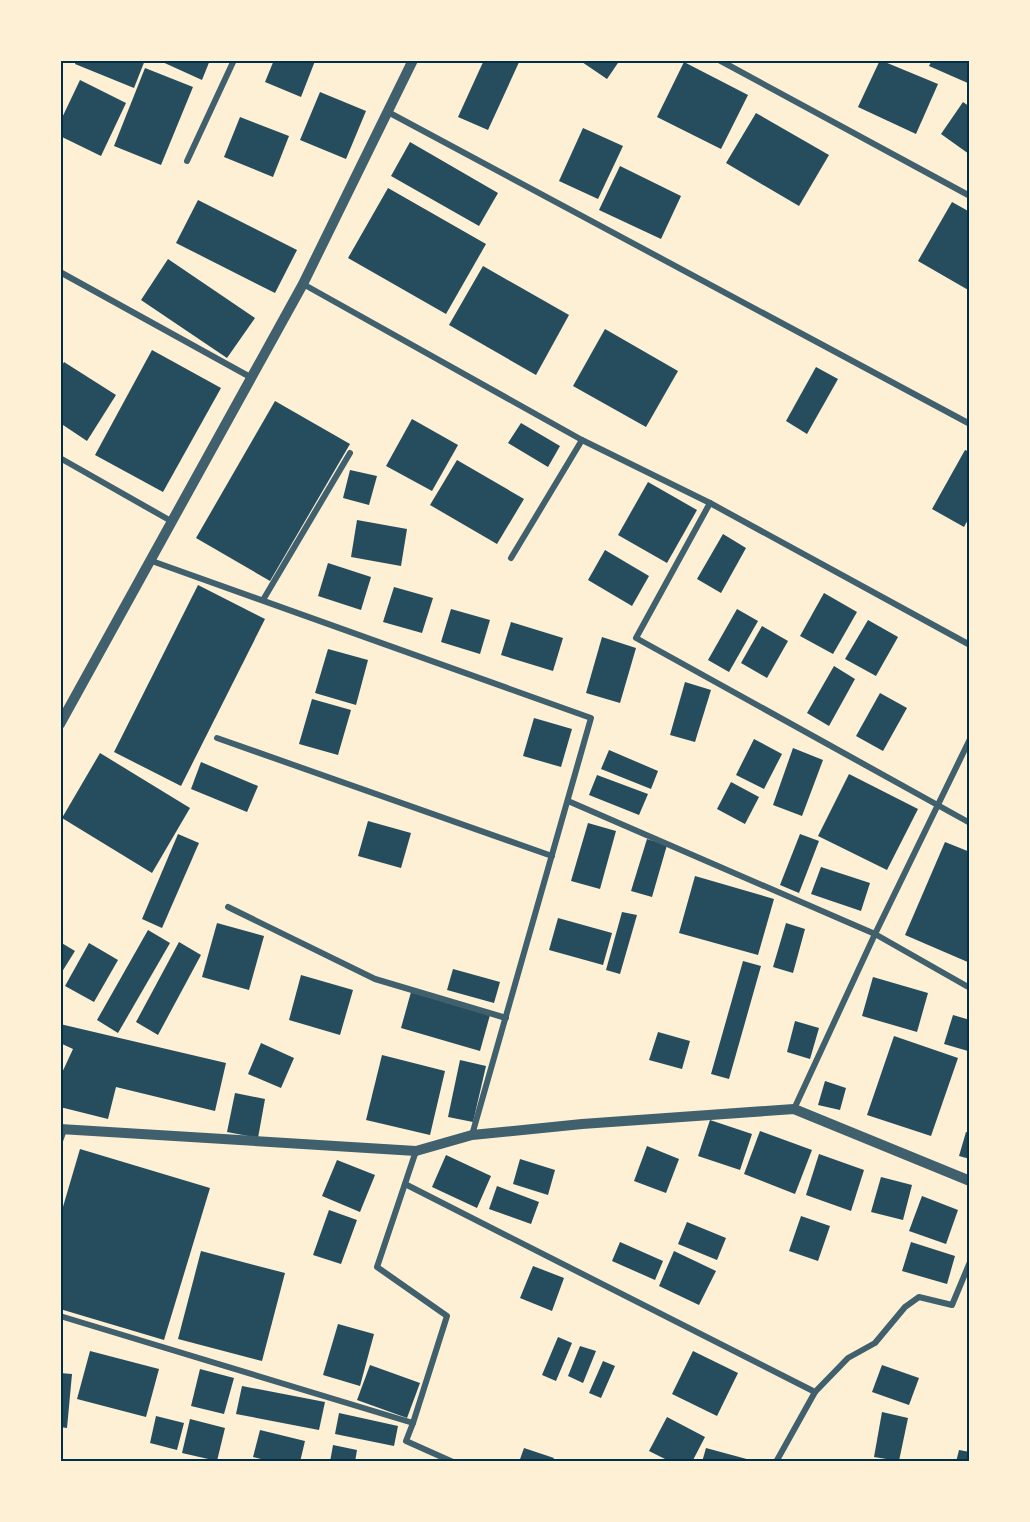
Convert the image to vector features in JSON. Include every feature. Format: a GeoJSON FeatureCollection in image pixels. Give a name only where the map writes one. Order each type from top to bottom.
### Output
{"type":"FeatureCollection","features":[{"type":"Feature","properties":{"kind":"street"},"geometry":{"type":"LineString","coordinates":[[187,161],[234,60]]}},
{"type":"Feature","properties":{"kind":"street"},"geometry":{"type":"LineString","coordinates":[[61,718],[253,378],[303,284],[413,60]]}},
{"type":"Feature","properties":{"kind":"street"},"geometry":{"type":"LineString","coordinates":[[719,60],[970,196]]}},
{"type":"Feature","properties":{"kind":"street"},"geometry":{"type":"LineString","coordinates":[[388,112],[970,424]]}},
{"type":"Feature","properties":{"kind":"street"},"geometry":{"type":"LineString","coordinates":[[60,272],[253,378]]}},
{"type":"Feature","properties":{"kind":"street"},"geometry":{"type":"LineString","coordinates":[[303,284],[582,440],[710,503],[970,645]]}},
{"type":"Feature","properties":{"kind":"street"},"geometry":{"type":"LineString","coordinates":[[511,558],[582,440]]}},
{"type":"Feature","properties":{"kind":"street"},"geometry":{"type":"LineString","coordinates":[[263,600],[350,453]]}},
{"type":"Feature","properties":{"kind":"street"},"geometry":{"type":"LineString","coordinates":[[60,458],[171,521]]}},
{"type":"Feature","properties":{"kind":"street"},"geometry":{"type":"LineString","coordinates":[[710,503],[636,638],[970,823]]}},
{"type":"Feature","properties":{"kind":"street"},"geometry":{"type":"LineString","coordinates":[[149,560],[591,718],[472,1135]]}},
{"type":"Feature","properties":{"kind":"street"},"geometry":{"type":"LineString","coordinates":[[217,738],[552,856]]}},
{"type":"Feature","properties":{"kind":"street"},"geometry":{"type":"LineString","coordinates":[[794,1109],[875,934],[970,740]]}},
{"type":"Feature","properties":{"kind":"street"},"geometry":{"type":"LineString","coordinates":[[568,801],[875,934],[970,988]]}},
{"type":"Feature","properties":{"kind":"street"},"geometry":{"type":"LineString","coordinates":[[228,907],[375,979],[506,1018]]}},
{"type":"Feature","properties":{"kind":"street"},"geometry":{"type":"LineString","coordinates":[[61,1134],[416,1151],[472,1135],[582,1124],[794,1109],[970,1181]]}},
{"type":"Feature","properties":{"kind":"street"},"geometry":{"type":"LineString","coordinates":[[416,1151],[377,1268],[447,1316],[406,1442],[453,1462]]}},
{"type":"Feature","properties":{"kind":"street"},"geometry":{"type":"LineString","coordinates":[[405,1184],[815,1392]]}},
{"type":"Feature","properties":{"kind":"street"},"geometry":{"type":"LineString","coordinates":[[776,1462],[815,1392],[848,1358],[875,1343],[905,1307],[919,1297],[952,1305],[970,1262]]}},
{"type":"Feature","properties":{"kind":"street"},"geometry":{"type":"LineString","coordinates":[[60,1316],[413,1423]]}},
{"type":"Feature","properties":{"kind":"building"},"geometry":{"type":"Polygon","coordinates":[[[76,60],[145,60],[134,88],[75,64],[76,60]]]}},
{"type":"Feature","properties":{"kind":"building"},"geometry":{"type":"Polygon","coordinates":[[[158,60],[210,60],[202,80],[158,60]]]}},
{"type":"Feature","properties":{"kind":"building"},"geometry":{"type":"Polygon","coordinates":[[[274,60],[315,61],[301,97],[265,82],[274,60]]]}},
{"type":"Feature","properties":{"kind":"building"},"geometry":{"type":"Polygon","coordinates":[[[484,60],[520,60],[488,130],[458,117],[484,60]]]}},
{"type":"Feature","properties":{"kind":"building"},"geometry":{"type":"Polygon","coordinates":[[[579,60],[620,60],[607,79],[579,60]]]}},
{"type":"Feature","properties":{"kind":"building"},"geometry":{"type":"Polygon","coordinates":[[[880,60],[938,84],[916,134],[858,107],[880,60]]]}},
{"type":"Feature","properties":{"kind":"building"},"geometry":{"type":"Polygon","coordinates":[[[932,60],[970,60],[970,84],[929,66],[932,60]]]}},
{"type":"Feature","properties":{"kind":"building"},"geometry":{"type":"Polygon","coordinates":[[[684,62],[748,95],[721,149],[657,117],[684,62]]]}},
{"type":"Feature","properties":{"kind":"building"},"geometry":{"type":"Polygon","coordinates":[[[145,68],[193,87],[161,165],[114,146],[145,68]]]}},
{"type":"Feature","properties":{"kind":"building"},"geometry":{"type":"Polygon","coordinates":[[[80,80],[126,103],[101,156],[60,136],[60,122],[80,80]]]}},
{"type":"Feature","properties":{"kind":"building"},"geometry":{"type":"Polygon","coordinates":[[[320,92],[366,111],[346,159],[300,140],[320,92]]]}},
{"type":"Feature","properties":{"kind":"building"},"geometry":{"type":"Polygon","coordinates":[[[963,102],[970,107],[969,154],[941,134],[963,102]]]}},
{"type":"Feature","properties":{"kind":"building"},"geometry":{"type":"Polygon","coordinates":[[[756,113],[829,155],[799,206],[726,163],[756,113]]]}},
{"type":"Feature","properties":{"kind":"building"},"geometry":{"type":"Polygon","coordinates":[[[240,117],[289,136],[273,177],[224,157],[240,117]]]}},
{"type":"Feature","properties":{"kind":"building"},"geometry":{"type":"Polygon","coordinates":[[[583,128],[623,146],[598,199],[559,181],[583,128]]]}},
{"type":"Feature","properties":{"kind":"building"},"geometry":{"type":"Polygon","coordinates":[[[410,142],[498,193],[479,226],[391,176],[410,142]]]}},
{"type":"Feature","properties":{"kind":"building"},"geometry":{"type":"Polygon","coordinates":[[[620,166],[681,196],[661,239],[599,210],[620,166]]]}},
{"type":"Feature","properties":{"kind":"building"},"geometry":{"type":"Polygon","coordinates":[[[388,188],[486,244],[446,314],[348,258],[388,188]]]}},
{"type":"Feature","properties":{"kind":"building"},"geometry":{"type":"Polygon","coordinates":[[[198,200],[297,250],[275,293],[176,243],[198,200]]]}},
{"type":"Feature","properties":{"kind":"building"},"geometry":{"type":"Polygon","coordinates":[[[952,202],[970,212],[970,291],[918,261],[952,202]]]}},
{"type":"Feature","properties":{"kind":"building"},"geometry":{"type":"Polygon","coordinates":[[[168,259],[255,318],[227,358],[141,300],[168,259]]]}},
{"type":"Feature","properties":{"kind":"building"},"geometry":{"type":"Polygon","coordinates":[[[483,266],[569,315],[536,375],[449,325],[483,266]]]}},
{"type":"Feature","properties":{"kind":"building"},"geometry":{"type":"Polygon","coordinates":[[[605,329],[678,371],[646,427],[573,386],[605,329]]]}},
{"type":"Feature","properties":{"kind":"building"},"geometry":{"type":"Polygon","coordinates":[[[152,350],[221,388],[163,492],[95,455],[152,350]]]}},
{"type":"Feature","properties":{"kind":"building"},"geometry":{"type":"Polygon","coordinates":[[[64,362],[116,395],[87,441],[60,423],[60,369],[64,362]]]}},
{"type":"Feature","properties":{"kind":"building"},"geometry":{"type":"Polygon","coordinates":[[[816,367],[838,379],[807,434],[786,421],[816,367]]]}},
{"type":"Feature","properties":{"kind":"building"},"geometry":{"type":"Polygon","coordinates":[[[275,401],[350,444],[270,581],[196,538],[275,401]]]}},
{"type":"Feature","properties":{"kind":"building"},"geometry":{"type":"Polygon","coordinates":[[[412,419],[458,445],[432,491],[386,466],[412,419]]]}},
{"type":"Feature","properties":{"kind":"building"},"geometry":{"type":"Polygon","coordinates":[[[521,423],[560,446],[548,467],[508,443],[521,423]]]}},
{"type":"Feature","properties":{"kind":"building"},"geometry":{"type":"Polygon","coordinates":[[[965,450],[970,452],[970,516],[964,527],[932,509],[965,450]]]}},
{"type":"Feature","properties":{"kind":"building"},"geometry":{"type":"Polygon","coordinates":[[[457,460],[524,499],[497,544],[430,505],[457,460]]]}},
{"type":"Feature","properties":{"kind":"building"},"geometry":{"type":"Polygon","coordinates":[[[350,470],[377,476],[369,505],[343,498],[350,470]]]}},
{"type":"Feature","properties":{"kind":"building"},"geometry":{"type":"Polygon","coordinates":[[[648,482],[697,510],[667,563],[618,535],[648,482]]]}},
{"type":"Feature","properties":{"kind":"building"},"geometry":{"type":"Polygon","coordinates":[[[357,520],[407,529],[401,566],[351,557],[357,520]]]}},
{"type":"Feature","properties":{"kind":"building"},"geometry":{"type":"Polygon","coordinates":[[[723,534],[746,548],[721,593],[697,579],[723,534]]]}},
{"type":"Feature","properties":{"kind":"building"},"geometry":{"type":"Polygon","coordinates":[[[605,550],[649,576],[632,606],[588,580],[605,550]]]}},
{"type":"Feature","properties":{"kind":"building"},"geometry":{"type":"Polygon","coordinates":[[[328,563],[371,577],[361,610],[318,596],[328,563]]]}},
{"type":"Feature","properties":{"kind":"building"},"geometry":{"type":"Polygon","coordinates":[[[198,585],[265,619],[181,786],[114,752],[198,585]]]}},
{"type":"Feature","properties":{"kind":"building"},"geometry":{"type":"Polygon","coordinates":[[[394,587],[433,598],[422,633],[383,622],[394,587]]]}},
{"type":"Feature","properties":{"kind":"building"},"geometry":{"type":"Polygon","coordinates":[[[824,593],[857,612],[833,654],[800,636],[824,593]]]}},
{"type":"Feature","properties":{"kind":"building"},"geometry":{"type":"Polygon","coordinates":[[[451,609],[490,620],[480,654],[441,642],[451,609]]]}},
{"type":"Feature","properties":{"kind":"building"},"geometry":{"type":"Polygon","coordinates":[[[737,609],[758,621],[729,672],[708,660],[737,609]]]}},
{"type":"Feature","properties":{"kind":"building"},"geometry":{"type":"Polygon","coordinates":[[[868,620],[898,637],[876,676],[845,659],[868,620]]]}},
{"type":"Feature","properties":{"kind":"building"},"geometry":{"type":"Polygon","coordinates":[[[511,622],[563,638],[553,671],[501,655],[511,622]]]}},
{"type":"Feature","properties":{"kind":"building"},"geometry":{"type":"Polygon","coordinates":[[[762,626],[788,641],[767,678],[741,663],[762,626]]]}},
{"type":"Feature","properties":{"kind":"building"},"geometry":{"type":"Polygon","coordinates":[[[602,637],[636,648],[620,703],[586,693],[602,637]]]}},
{"type":"Feature","properties":{"kind":"building"},"geometry":{"type":"Polygon","coordinates":[[[328,649],[368,660],[356,705],[315,693],[328,649]]]}},
{"type":"Feature","properties":{"kind":"building"},"geometry":{"type":"Polygon","coordinates":[[[834,666],[855,679],[829,726],[807,713],[834,666]]]}},
{"type":"Feature","properties":{"kind":"building"},"geometry":{"type":"Polygon","coordinates":[[[685,682],[711,690],[695,742],[670,735],[685,682]]]}},
{"type":"Feature","properties":{"kind":"building"},"geometry":{"type":"Polygon","coordinates":[[[880,693],[907,708],[883,751],[856,736],[880,693]]]}},
{"type":"Feature","properties":{"kind":"building"},"geometry":{"type":"Polygon","coordinates":[[[312,699],[351,710],[338,755],[299,744],[312,699]]]}},
{"type":"Feature","properties":{"kind":"building"},"geometry":{"type":"Polygon","coordinates":[[[534,718],[572,729],[561,767],[523,756],[534,718]]]}},
{"type":"Feature","properties":{"kind":"building"},"geometry":{"type":"Polygon","coordinates":[[[754,739],[782,754],[764,789],[736,775],[754,739]]]}},
{"type":"Feature","properties":{"kind":"building"},"geometry":{"type":"Polygon","coordinates":[[[793,748],[823,760],[802,816],[773,805],[793,748]]]}},
{"type":"Feature","properties":{"kind":"building"},"geometry":{"type":"Polygon","coordinates":[[[609,750],[658,771],[651,789],[601,769],[609,750]]]}},
{"type":"Feature","properties":{"kind":"building"},"geometry":{"type":"Polygon","coordinates":[[[100,753],[190,808],[152,873],[62,818],[100,753]]]}},
{"type":"Feature","properties":{"kind":"building"},"geometry":{"type":"Polygon","coordinates":[[[201,762],[258,786],[247,812],[191,789],[201,762]]]}},
{"type":"Feature","properties":{"kind":"building"},"geometry":{"type":"Polygon","coordinates":[[[849,774],[918,809],[887,870],[818,836],[849,774]]]}},
{"type":"Feature","properties":{"kind":"building"},"geometry":{"type":"Polygon","coordinates":[[[597,775],[648,794],[639,815],[589,795],[597,775]]]}},
{"type":"Feature","properties":{"kind":"building"},"geometry":{"type":"Polygon","coordinates":[[[731,782],[759,797],[745,824],[717,809],[731,782]]]}},
{"type":"Feature","properties":{"kind":"building"},"geometry":{"type":"Polygon","coordinates":[[[368,821],[411,833],[401,868],[358,856],[368,821]]]}},
{"type":"Feature","properties":{"kind":"building"},"geometry":{"type":"Polygon","coordinates":[[[588,823],[616,831],[600,889],[571,881],[588,823]]]}},
{"type":"Feature","properties":{"kind":"building"},"geometry":{"type":"Polygon","coordinates":[[[178,834],[199,843],[162,928],[142,919],[178,834]]]}},
{"type":"Feature","properties":{"kind":"building"},"geometry":{"type":"Polygon","coordinates":[[[800,834],[819,841],[799,893],[780,885],[800,834]]]}},
{"type":"Feature","properties":{"kind":"building"},"geometry":{"type":"Polygon","coordinates":[[[647,839],[667,845],[652,897],[631,891],[647,839]]]}},
{"type":"Feature","properties":{"kind":"building"},"geometry":{"type":"Polygon","coordinates":[[[945,842],[970,852],[970,963],[905,935],[945,842]]]}},
{"type":"Feature","properties":{"kind":"building"},"geometry":{"type":"Polygon","coordinates":[[[821,867],[870,883],[861,911],[811,894],[821,867]]]}},
{"type":"Feature","properties":{"kind":"building"},"geometry":{"type":"Polygon","coordinates":[[[695,876],[774,899],[758,955],[679,933],[695,876]]]}},
{"type":"Feature","properties":{"kind":"building"},"geometry":{"type":"Polygon","coordinates":[[[622,912],[637,915],[620,974],[606,970],[622,912]]]}},
{"type":"Feature","properties":{"kind":"building"},"geometry":{"type":"Polygon","coordinates":[[[558,918],[612,933],[603,965],[549,950],[558,918]]]}},
{"type":"Feature","properties":{"kind":"building"},"geometry":{"type":"Polygon","coordinates":[[[217,923],[264,936],[249,990],[202,977],[217,923]]]}},
{"type":"Feature","properties":{"kind":"building"},"geometry":{"type":"Polygon","coordinates":[[[786,923],[805,929],[793,973],[773,967],[786,923]]]}},
{"type":"Feature","properties":{"kind":"building"},"geometry":{"type":"Polygon","coordinates":[[[148,930],[170,943],[118,1033],[97,1020],[148,930]]]}},
{"type":"Feature","properties":{"kind":"building"},"geometry":{"type":"Polygon","coordinates":[[[60,942],[75,951],[60,975],[60,942]]]}},
{"type":"Feature","properties":{"kind":"building"},"geometry":{"type":"Polygon","coordinates":[[[179,942],[201,955],[158,1035],[136,1022],[179,942]]]}},
{"type":"Feature","properties":{"kind":"building"},"geometry":{"type":"Polygon","coordinates":[[[89,943],[118,960],[94,1002],[65,986],[89,943]]]}},
{"type":"Feature","properties":{"kind":"building"},"geometry":{"type":"Polygon","coordinates":[[[743,961],[761,966],[729,1079],[711,1074],[743,961]]]}},
{"type":"Feature","properties":{"kind":"building"},"geometry":{"type":"Polygon","coordinates":[[[453,969],[500,982],[494,1003],[447,990],[453,969]]]}},
{"type":"Feature","properties":{"kind":"building"},"geometry":{"type":"Polygon","coordinates":[[[301,975],[353,990],[340,1035],[289,1020],[301,975]]]}},
{"type":"Feature","properties":{"kind":"building"},"geometry":{"type":"Polygon","coordinates":[[[873,977],[928,993],[917,1032],[862,1016],[873,977]]]}},
{"type":"Feature","properties":{"kind":"building"},"geometry":{"type":"Polygon","coordinates":[[[411,992],[490,1015],[480,1051],[401,1028],[411,992]]]}},
{"type":"Feature","properties":{"kind":"building"},"geometry":{"type":"Polygon","coordinates":[[[953,1015],[970,1020],[968,1051],[944,1044],[953,1015]]]}},
{"type":"Feature","properties":{"kind":"building"},"geometry":{"type":"Polygon","coordinates":[[[795,1021],[819,1028],[810,1059],[787,1052],[795,1021]]]}},
{"type":"Feature","properties":{"kind":"building"},"geometry":{"type":"Polygon","coordinates":[[[60,1024],[226,1063],[215,1111],[116,1087],[108,1119],[60,1107],[60,1077],[73,1049],[60,1043],[60,1024]]]}},
{"type":"Feature","properties":{"kind":"building"},"geometry":{"type":"Polygon","coordinates":[[[658,1032],[690,1041],[682,1069],[649,1060],[658,1032]]]}},
{"type":"Feature","properties":{"kind":"building"},"geometry":{"type":"Polygon","coordinates":[[[894,1036],[958,1058],[931,1136],[867,1115],[894,1036]]]}},
{"type":"Feature","properties":{"kind":"building"},"geometry":{"type":"Polygon","coordinates":[[[261,1043],[294,1058],[281,1088],[248,1074],[261,1043]]]}},
{"type":"Feature","properties":{"kind":"building"},"geometry":{"type":"Polygon","coordinates":[[[382,1055],[445,1071],[430,1135],[366,1120],[382,1055]]]}},
{"type":"Feature","properties":{"kind":"building"},"geometry":{"type":"Polygon","coordinates":[[[460,1060],[486,1066],[473,1122],[448,1117],[460,1060]]]}},
{"type":"Feature","properties":{"kind":"building"},"geometry":{"type":"Polygon","coordinates":[[[825,1081],[846,1088],[840,1110],[818,1105],[825,1081]]]}},
{"type":"Feature","properties":{"kind":"building"},"geometry":{"type":"Polygon","coordinates":[[[235,1093],[265,1099],[258,1138],[227,1132],[235,1093]]]}},
{"type":"Feature","properties":{"kind":"building"},"geometry":{"type":"Polygon","coordinates":[[[710,1120],[752,1134],[740,1170],[698,1156],[710,1120]]]}},
{"type":"Feature","properties":{"kind":"building"},"geometry":{"type":"Polygon","coordinates":[[[760,1131],[812,1150],[795,1194],[744,1174],[760,1131]]]}},
{"type":"Feature","properties":{"kind":"building"},"geometry":{"type":"Polygon","coordinates":[[[966,1132],[970,1133],[970,1159],[959,1156],[966,1132]]]}},
{"type":"Feature","properties":{"kind":"building"},"geometry":{"type":"Polygon","coordinates":[[[647,1146],[679,1159],[666,1193],[634,1181],[647,1146]]]}},
{"type":"Feature","properties":{"kind":"building"},"geometry":{"type":"Polygon","coordinates":[[[80,1149],[210,1188],[164,1340],[60,1309],[60,1217],[80,1149]]]}},
{"type":"Feature","properties":{"kind":"building"},"geometry":{"type":"Polygon","coordinates":[[[819,1154],[864,1170],[851,1211],[806,1195],[819,1154]]]}},
{"type":"Feature","properties":{"kind":"building"},"geometry":{"type":"Polygon","coordinates":[[[446,1155],[491,1176],[477,1208],[432,1187],[446,1155]]]}},
{"type":"Feature","properties":{"kind":"building"},"geometry":{"type":"Polygon","coordinates":[[[520,1159],[555,1170],[548,1195],[513,1184],[520,1159]]]}},
{"type":"Feature","properties":{"kind":"building"},"geometry":{"type":"Polygon","coordinates":[[[337,1160],[375,1175],[360,1212],[322,1196],[337,1160]]]}},
{"type":"Feature","properties":{"kind":"building"},"geometry":{"type":"Polygon","coordinates":[[[881,1177],[912,1185],[903,1220],[871,1212],[881,1177]]]}},
{"type":"Feature","properties":{"kind":"building"},"geometry":{"type":"Polygon","coordinates":[[[497,1186],[539,1202],[531,1224],[489,1209],[497,1186]]]}},
{"type":"Feature","properties":{"kind":"building"},"geometry":{"type":"Polygon","coordinates":[[[922,1196],[958,1210],[946,1244],[909,1231],[922,1196]]]}},
{"type":"Feature","properties":{"kind":"building"},"geometry":{"type":"Polygon","coordinates":[[[329,1210],[357,1220],[341,1264],[313,1255],[329,1210]]]}},
{"type":"Feature","properties":{"kind":"building"},"geometry":{"type":"Polygon","coordinates":[[[801,1216],[830,1226],[818,1261],[789,1251],[801,1216]]]}},
{"type":"Feature","properties":{"kind":"building"},"geometry":{"type":"Polygon","coordinates":[[[687,1222],[726,1238],[717,1260],[678,1244],[687,1222]]]}},
{"type":"Feature","properties":{"kind":"building"},"geometry":{"type":"Polygon","coordinates":[[[620,1242],[663,1261],[655,1280],[612,1261],[620,1242]]]}},
{"type":"Feature","properties":{"kind":"building"},"geometry":{"type":"Polygon","coordinates":[[[911,1242],[955,1256],[947,1284],[902,1271],[911,1242]]]}},
{"type":"Feature","properties":{"kind":"building"},"geometry":{"type":"Polygon","coordinates":[[[201,1251],[285,1273],[262,1361],[178,1339],[201,1251]]]}},
{"type":"Feature","properties":{"kind":"building"},"geometry":{"type":"Polygon","coordinates":[[[674,1251],[716,1271],[699,1305],[659,1286],[674,1251]]]}},
{"type":"Feature","properties":{"kind":"building"},"geometry":{"type":"Polygon","coordinates":[[[533,1266],[564,1278],[552,1311],[520,1298],[533,1266]]]}},
{"type":"Feature","properties":{"kind":"building"},"geometry":{"type":"Polygon","coordinates":[[[338,1324],[374,1334],[360,1386],[323,1375],[338,1324]]]}},
{"type":"Feature","properties":{"kind":"building"},"geometry":{"type":"Polygon","coordinates":[[[558,1337],[572,1343],[556,1381],[542,1375],[558,1337]]]}},
{"type":"Feature","properties":{"kind":"building"},"geometry":{"type":"Polygon","coordinates":[[[580,1346],[596,1351],[583,1383],[568,1376],[580,1346]]]}},
{"type":"Feature","properties":{"kind":"building"},"geometry":{"type":"Polygon","coordinates":[[[90,1351],[159,1369],[146,1417],[77,1399],[90,1351]]]}},
{"type":"Feature","properties":{"kind":"building"},"geometry":{"type":"Polygon","coordinates":[[[693,1351],[738,1373],[717,1416],[672,1394],[693,1351]]]}},
{"type":"Feature","properties":{"kind":"building"},"geometry":{"type":"Polygon","coordinates":[[[603,1361],[615,1366],[601,1398],[589,1393],[603,1361]]]}},
{"type":"Feature","properties":{"kind":"building"},"geometry":{"type":"Polygon","coordinates":[[[370,1365],[420,1383],[407,1418],[357,1400],[370,1365]]]}},
{"type":"Feature","properties":{"kind":"building"},"geometry":{"type":"Polygon","coordinates":[[[882,1365],[919,1378],[909,1405],[872,1392],[882,1365]]]}},
{"type":"Feature","properties":{"kind":"building"},"geometry":{"type":"Polygon","coordinates":[[[200,1369],[234,1378],[224,1414],[191,1406],[200,1369]]]}},
{"type":"Feature","properties":{"kind":"building"},"geometry":{"type":"Polygon","coordinates":[[[60,1373],[72,1374],[67,1428],[60,1427],[60,1373]]]}},
{"type":"Feature","properties":{"kind":"building"},"geometry":{"type":"Polygon","coordinates":[[[242,1386],[325,1402],[319,1430],[236,1414],[242,1386]]]}},
{"type":"Feature","properties":{"kind":"building"},"geometry":{"type":"Polygon","coordinates":[[[882,1412],[908,1418],[899,1461],[874,1457],[882,1412]]]}},
{"type":"Feature","properties":{"kind":"building"},"geometry":{"type":"Polygon","coordinates":[[[339,1413],[398,1426],[394,1446],[335,1434],[339,1413]]]}},
{"type":"Feature","properties":{"kind":"building"},"geometry":{"type":"Polygon","coordinates":[[[156,1416],[184,1423],[177,1450],[150,1443],[156,1416]]]}},
{"type":"Feature","properties":{"kind":"building"},"geometry":{"type":"Polygon","coordinates":[[[667,1417],[705,1437],[692,1462],[671,1462],[649,1451],[667,1417]]]}},
{"type":"Feature","properties":{"kind":"building"},"geometry":{"type":"Polygon","coordinates":[[[190,1419],[225,1428],[217,1461],[182,1453],[190,1419]]]}},
{"type":"Feature","properties":{"kind":"building"},"geometry":{"type":"Polygon","coordinates":[[[260,1430],[305,1441],[300,1462],[273,1462],[253,1457],[260,1430]]]}},
{"type":"Feature","properties":{"kind":"building"},"geometry":{"type":"Polygon","coordinates":[[[333,1445],[357,1450],[355,1462],[330,1462],[333,1445]]]}},
{"type":"Feature","properties":{"kind":"building"},"geometry":{"type":"Polygon","coordinates":[[[524,1448],[554,1458],[552,1462],[519,1462],[524,1448]]]}},
{"type":"Feature","properties":{"kind":"building"},"geometry":{"type":"Polygon","coordinates":[[[706,1448],[754,1461],[754,1462],[702,1462],[706,1448]]]}},
{"type":"Feature","properties":{"kind":"building"},"geometry":{"type":"Polygon","coordinates":[[[959,1450],[970,1452],[970,1462],[956,1462],[959,1450]]]}}]}
